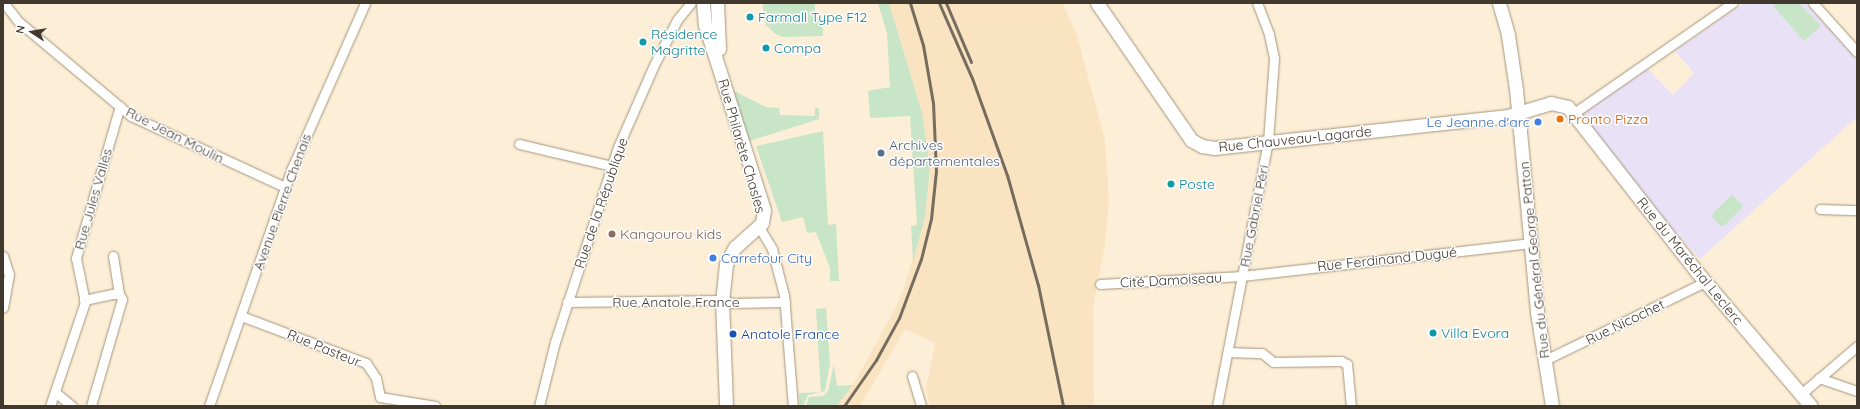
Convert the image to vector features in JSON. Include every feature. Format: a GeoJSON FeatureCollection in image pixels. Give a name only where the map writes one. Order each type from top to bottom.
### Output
{"type":"FeatureCollection","features":[{"type":"Feature","properties":{"kind":"main road","name":"Rue Philarète Chasles"},"geometry":{"type":"LineString","coordinates":[[703,3],[705,25],[764,210],[764,218],[759,227]]}},
{"type":"Feature","properties":{"kind":"main road","name":"Rue Philarète Chasles"},"geometry":{"type":"LineString","coordinates":[[717,3],[720,71]]}},
{"type":"Feature","properties":{"kind":"main road","name":"Rue Chauveau-Lagarde"},"geometry":{"type":"LineString","coordinates":[[1097,3],[1191,140],[1214,148],[1518,114],[1544,105]]}},
{"type":"Feature","properties":{"kind":"main road","name":"Rue du Général George Patton"},"geometry":{"type":"LineString","coordinates":[[1499,3],[1508,35],[1516,94],[1531,244],[1552,406]]}},
{"type":"Feature","properties":{"kind":"main road"},"geometry":{"type":"LineString","coordinates":[[1516,94],[1544,105],[1560,104],[1574,113]]}},
{"type":"Feature","properties":{"kind":"main road","name":"Rue du Maréchal Leclerc"},"geometry":{"type":"LineString","coordinates":[[1574,113],[1612,166],[1705,282],[1811,406]]}},
{"type":"Feature","properties":{"kind":"main road"},"geometry":{"type":"LineString","coordinates":[[726,406],[722,300],[726,264],[735,247],[759,227]]}},
{"type":"Feature","properties":{"kind":"street","name":"Rue Jean Moulin"},"geometry":{"type":"LineString","coordinates":[[4,3],[19,22],[131,116],[285,187]]}},
{"type":"Feature","properties":{"kind":"street","name":"Avenue Pierre Chenais"},"geometry":{"type":"LineString","coordinates":[[209,406],[285,187],[365,3]]}},
{"type":"Feature","properties":{"kind":"street","name":"Rue Gabriel Péri"},"geometry":{"type":"LineString","coordinates":[[1217,406],[1268,142],[1274,58],[1269,34],[1257,3]]}},
{"type":"Feature","properties":{"kind":"street"},"geometry":{"type":"LineString","coordinates":[[1574,113],[1732,3]]}},
{"type":"Feature","properties":{"kind":"street"},"geometry":{"type":"LineString","coordinates":[[1813,3],[1857,52]]}},
{"type":"Feature","properties":{"kind":"street","name":"Rue de la République"},"geometry":{"type":"LineString","coordinates":[[539,406],[551,355],[567,302],[612,166],[654,65],[677,20],[689,6]]}},
{"type":"Feature","properties":{"kind":"street","name":"Rue Jules Vallès"},"geometry":{"type":"LineString","coordinates":[[50,406],[56,393],[84,300],[76,258],[120,106]]}},
{"type":"Feature","properties":{"kind":"street"},"geometry":{"type":"LineString","coordinates":[[519,144],[612,166]]}},
{"type":"Feature","properties":{"kind":"street"},"geometry":{"type":"LineString","coordinates":[[1820,209],[1857,210]]}},
{"type":"Feature","properties":{"kind":"street","name":"Rue Philarète Chasles"},"geometry":{"type":"LineString","coordinates":[[759,227],[772,249],[785,302],[793,406]]}},
{"type":"Feature","properties":{"kind":"street","name":"Rue Ferdinand Dugué"},"geometry":{"type":"LineString","coordinates":[[1242,276],[1531,244]]}},
{"type":"Feature","properties":{"kind":"street"},"geometry":{"type":"LineString","coordinates":[[3,256],[9,274],[3,307]]}},
{"type":"Feature","properties":{"kind":"street"},"geometry":{"type":"LineString","coordinates":[[91,406],[121,310],[122,299],[118,294],[113,256]]}},
{"type":"Feature","properties":{"kind":"street","name":"Cité Damoiseau"},"geometry":{"type":"LineString","coordinates":[[1100,284],[1242,276]]}},
{"type":"Feature","properties":{"kind":"street","name":"Rue Nicochet"},"geometry":{"type":"LineString","coordinates":[[1545,360],[1705,282]]}},
{"type":"Feature","properties":{"kind":"street"},"geometry":{"type":"LineString","coordinates":[[84,300],[118,294]]}},
{"type":"Feature","properties":{"kind":"street","name":"Rue Anatole France"},"geometry":{"type":"LineString","coordinates":[[567,302],[722,300],[733,303],[785,302]]}},
{"type":"Feature","properties":{"kind":"street","name":"Rue Pasteur"},"geometry":{"type":"LineString","coordinates":[[241,316],[366,364],[376,378],[380,397]]}},
{"type":"Feature","properties":{"kind":"street"},"geometry":{"type":"LineString","coordinates":[[1801,394],[1857,346]]}},
{"type":"Feature","properties":{"kind":"street"},"geometry":{"type":"LineString","coordinates":[[1228,352],[1262,353],[1273,362],[1341,361],[1347,364],[1350,406]]}},
{"type":"Feature","properties":{"kind":"street"},"geometry":{"type":"LineString","coordinates":[[912,376],[921,406]]}},
{"type":"Feature","properties":{"kind":"street"},"geometry":{"type":"LineString","coordinates":[[1819,378],[1857,391]]}},
{"type":"Feature","properties":{"kind":"street"},"geometry":{"type":"LineString","coordinates":[[56,393],[72,406]]}},
{"type":"Feature","properties":{"kind":"street"},"geometry":{"type":"LineString","coordinates":[[376,406],[380,397],[435,406]]}},
{"type":"Feature","properties":{"kind":"shaded area"},"geometry":{"type":"Polygon","coordinates":[[[889,3],[1062,3],[1076,32],[1105,140],[1109,200],[1105,244],[1093,307],[1094,406],[930,406],[926,389],[935,343],[905,329],[860,406],[836,406],[853,385],[895,309],[903,291],[925,217],[930,166],[922,113],[889,3]]]}},
{"type":"Feature","properties":{"kind":"shaded area"},"geometry":{"type":"Polygon","coordinates":[[[1744,3],[1805,3],[1857,59],[1857,117],[1700,259],[1642,196],[1584,120],[1585,112],[1648,69],[1673,95],[1694,73],[1675,51],[1744,3]]]}},
{"type":"Feature","properties":{"kind":"green space"},"geometry":{"type":"Polygon","coordinates":[[[763,3],[815,3],[815,15],[823,29],[823,36],[783,37],[774,33],[766,25],[763,15],[763,3]]]}},
{"type":"Feature","properties":{"kind":"green space"},"geometry":{"type":"Polygon","coordinates":[[[878,3],[889,3],[922,113],[930,166],[925,217],[913,261],[911,226],[917,225],[910,116],[870,118],[868,91],[890,87],[887,33],[878,3]]]}},
{"type":"Feature","properties":{"kind":"green space"},"geometry":{"type":"Polygon","coordinates":[[[1776,3],[1799,3],[1821,26],[1804,41],[1773,6],[1776,3]]]}},
{"type":"Feature","properties":{"kind":"green space"},"geometry":{"type":"Polygon","coordinates":[[[734,91],[766,107],[779,108],[780,115],[815,116],[815,108],[819,108],[819,119],[749,141],[734,91]]]}},
{"type":"Feature","properties":{"kind":"green space"},"geometry":{"type":"Polygon","coordinates":[[[823,131],[828,225],[836,224],[839,281],[830,281],[830,268],[816,232],[807,233],[803,217],[782,222],[756,146],[823,131]]]}},
{"type":"Feature","properties":{"kind":"green space"},"geometry":{"type":"Polygon","coordinates":[[[1732,195],[1743,205],[1742,208],[1724,226],[1720,226],[1712,217],[1713,213],[1732,195]]]}},
{"type":"Feature","properties":{"kind":"green space"},"geometry":{"type":"Polygon","coordinates":[[[826,308],[830,363],[825,391],[821,392],[816,309],[826,308]]]}},
{"type":"Feature","properties":{"kind":"green space"},"geometry":{"type":"Polygon","coordinates":[[[834,364],[837,386],[853,385],[836,406],[806,406],[809,397],[823,396],[828,391],[834,364]]]}},
{"type":"Feature","properties":{"kind":"green space"},"geometry":{"type":"Polygon","coordinates":[[[821,392],[808,395],[803,406],[800,406],[799,393],[821,392]]]}},
{"type":"Feature","properties":{"kind":"railway"},"geometry":{"type":"LineString","coordinates":[[844,406],[876,360],[899,318],[921,259],[931,219],[936,171],[933,103],[923,45],[910,3]]}},
{"type":"Feature","properties":{"kind":"railway"},"geometry":{"type":"LineString","coordinates":[[939,3],[972,78],[1007,175],[1038,285],[1063,406]]}},
{"type":"Feature","properties":{"kind":"railway"},"geometry":{"type":"LineString","coordinates":[[946,3],[971,62]]}},
{"type":"Feature","properties":{"kind":"place","name":"Farmall Type F12"},"geometry":{"type":"Point","coordinates":[750,17]}},
{"type":"Feature","properties":{"kind":"place","name":"Résidence Magritte"},"geometry":{"type":"Point","coordinates":[643,42]}},
{"type":"Feature","properties":{"kind":"place","name":"Compa"},"geometry":{"type":"Point","coordinates":[766,48]}},
{"type":"Feature","properties":{"kind":"place","name":"Pronto Pizza"},"geometry":{"type":"Point","coordinates":[1560,119]}},
{"type":"Feature","properties":{"kind":"place","name":"Le Jeanne d'arc"},"geometry":{"type":"Point","coordinates":[1538,122]}},
{"type":"Feature","properties":{"kind":"place","name":"Archives départementales"},"geometry":{"type":"Point","coordinates":[881,153]}},
{"type":"Feature","properties":{"kind":"place","name":"Poste"},"geometry":{"type":"Point","coordinates":[1171,184]}},
{"type":"Feature","properties":{"kind":"place","name":"Kangourou kids"},"geometry":{"type":"Point","coordinates":[612,234]}},
{"type":"Feature","properties":{"kind":"place","name":"Carrefour City"},"geometry":{"type":"Point","coordinates":[713,258]}},
{"type":"Feature","properties":{"kind":"place","name":"Villa Evora"},"geometry":{"type":"Point","coordinates":[1433,333]}},
{"type":"Feature","properties":{"kind":"place","name":"Anatole France"},"geometry":{"type":"Point","coordinates":[733,334]}}]}
